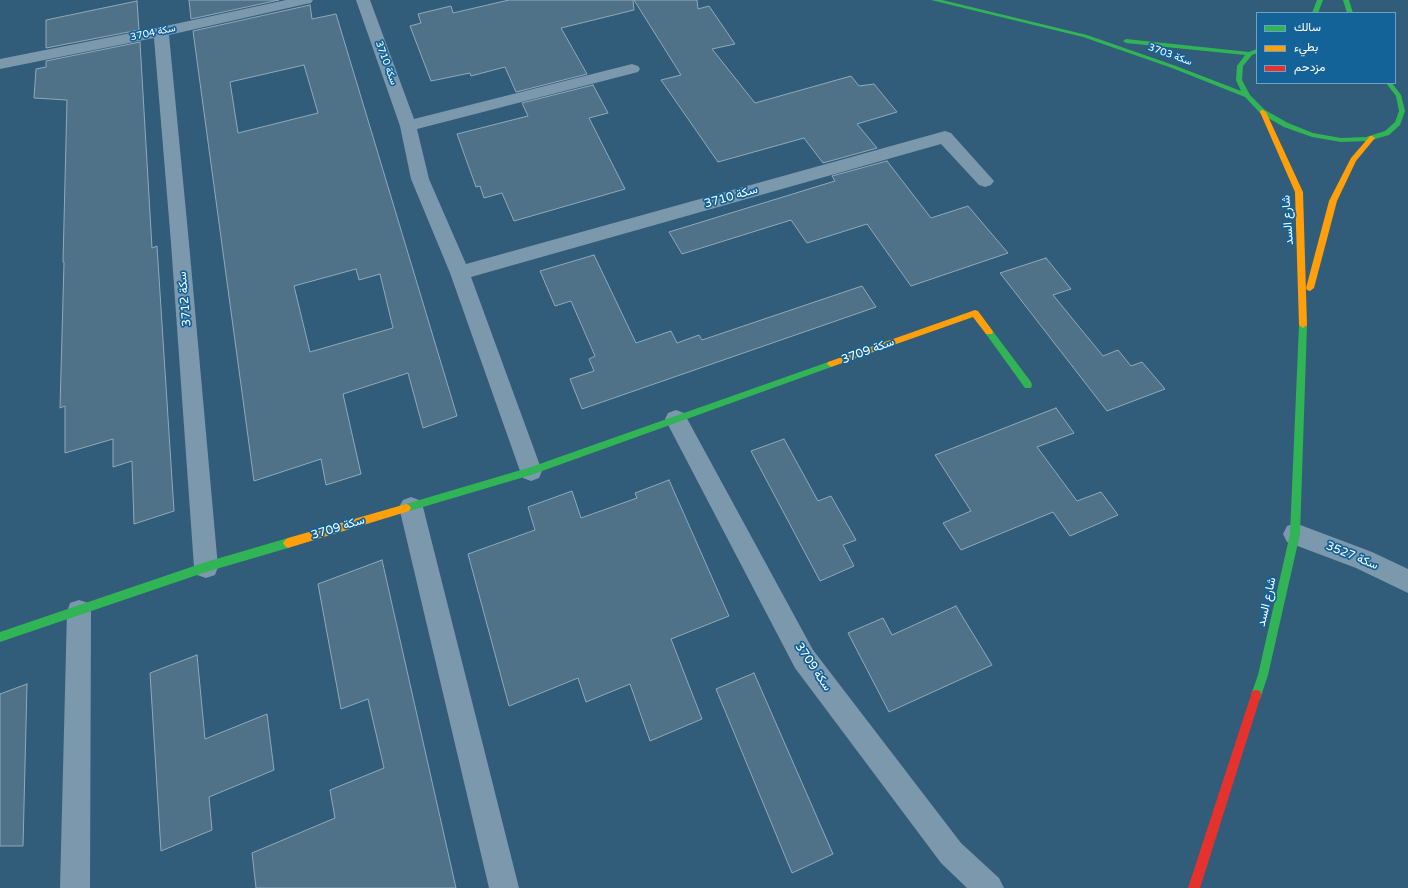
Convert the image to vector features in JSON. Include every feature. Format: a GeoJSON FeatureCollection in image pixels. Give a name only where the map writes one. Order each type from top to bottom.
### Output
{"type":"FeatureCollection","features":[{"type":"Feature","properties":{"kind":"street","name":"سكة 3704"},"geometry":{"type":"LineString","coordinates":[[0,64],[161,32],[306,0]]}},
{"type":"Feature","properties":{"kind":"street","name":"سكة 3710"},"geometry":{"type":"LineString","coordinates":[[363,0],[408,126],[420,179],[460,273],[531,471]]}},
{"type":"Feature","properties":{"kind":"street","name":"سكة 3703"},"geometry":{"type":"LineString","coordinates":[[934,0],[1085,36],[1174,67],[1247,96]]}},
{"type":"Feature","properties":{"kind":"street"},"geometry":{"type":"LineString","coordinates":[[1315,12],[1320,0]]}},
{"type":"Feature","properties":{"kind":"street"},"geometry":{"type":"LineString","coordinates":[[1346,0],[1350,12]]}},
{"type":"Feature","properties":{"kind":"street","name":"سكة 3712"},"geometry":{"type":"LineString","coordinates":[[161,32],[180,243],[206,567]]}},
{"type":"Feature","properties":{"kind":"street","name":"سكة 3703"},"geometry":{"type":"LineString","coordinates":[[1085,36],[1253,53]]}},
{"type":"Feature","properties":{"kind":"street"},"geometry":{"type":"LineString","coordinates":[[1253,53],[1240,66],[1239,80],[1247,96],[1263,112],[1286,125],[1312,135],[1341,140],[1366,139],[1387,133],[1401,133]]}},
{"type":"Feature","properties":{"kind":"street"},"geometry":{"type":"LineString","coordinates":[[408,126],[632,69]]}},
{"type":"Feature","properties":{"kind":"street"},"geometry":{"type":"LineString","coordinates":[[1387,133],[1398,123],[1402,110],[1398,96],[1391,84]]}},
{"type":"Feature","properties":{"kind":"street"},"geometry":{"type":"LineString","coordinates":[[1393,84],[1402,87]]}},
{"type":"Feature","properties":{"kind":"street","name":"شارع السد"},"geometry":{"type":"LineString","coordinates":[[1194,888],[1263,675],[1295,534],[1304,311],[1299,192],[1263,112]]}},
{"type":"Feature","properties":{"kind":"street","name":"سكة 3710"},"geometry":{"type":"LineString","coordinates":[[460,273],[945,137],[985,181]]}},
{"type":"Feature","properties":{"kind":"street","name":"شارع السد"},"geometry":{"type":"LineString","coordinates":[[1304,311],[1333,200],[1353,160],[1372,138]]}},
{"type":"Feature","properties":{"kind":"street","name":"سكة 3709"},"geometry":{"type":"LineString","coordinates":[[0,638],[206,567],[531,471],[975,313],[1028,385]]}},
{"type":"Feature","properties":{"kind":"street","name":"سكة 3709"},"geometry":{"type":"LineString","coordinates":[[676,419],[804,659],[951,853],[989,888]]}},
{"type":"Feature","properties":{"kind":"street"},"geometry":{"type":"LineString","coordinates":[[411,507],[504,888]]}},
{"type":"Feature","properties":{"kind":"street","name":"سكة 3527"},"geometry":{"type":"LineString","coordinates":[[1295,534],[1364,560],[1408,581]]}},
{"type":"Feature","properties":{"kind":"street"},"geometry":{"type":"LineString","coordinates":[[75,888],[79,612]]}},
{"type":"Feature","properties":{"kind":"building"},"geometry":{"type":"Polygon","coordinates":[[[189,0],[279,0],[191,19],[189,0]]]}},
{"type":"Feature","properties":{"kind":"building"},"geometry":{"type":"Polygon","coordinates":[[[509,0],[633,0],[634,10],[561,28],[587,74],[516,92],[505,67],[471,76],[470,73],[431,81],[410,26],[421,23],[418,14],[451,6],[453,13],[509,0]]]}},
{"type":"Feature","properties":{"kind":"building"},"geometry":{"type":"Polygon","coordinates":[[[634,0],[697,0],[698,9],[709,6],[735,44],[712,49],[755,103],[851,76],[859,86],[874,84],[897,112],[857,124],[877,148],[823,163],[804,138],[718,162],[661,80],[681,75],[634,0]]]}},
{"type":"Feature","properties":{"kind":"building"},"geometry":{"type":"Polygon","coordinates":[[[137,1],[139,30],[46,48],[46,20],[137,1]]]}},
{"type":"Feature","properties":{"kind":"building"},"geometry":{"type":"Polygon","coordinates":[[[310,5],[312,19],[336,14],[457,416],[423,428],[408,373],[343,394],[361,474],[326,485],[321,459],[254,481],[193,31],[310,5]],[[304,65],[230,82],[238,133],[318,113],[304,65]],[[356,269],[294,286],[310,352],[393,328],[380,274],[359,280],[356,269]]]}},
{"type":"Feature","properties":{"kind":"building"},"geometry":{"type":"Polygon","coordinates":[[[140,42],[152,248],[157,246],[174,511],[134,524],[132,461],[113,467],[113,439],[65,453],[65,406],[60,408],[67,100],[34,98],[36,69],[46,67],[46,61],[140,42]]]}},
{"type":"Feature","properties":{"kind":"building"},"geometry":{"type":"Polygon","coordinates":[[[593,85],[608,113],[589,118],[625,189],[514,221],[502,193],[484,198],[480,186],[476,187],[457,134],[528,116],[522,103],[593,85]]]}},
{"type":"Feature","properties":{"kind":"building"},"geometry":{"type":"Polygon","coordinates":[[[887,161],[931,218],[968,206],[1008,253],[911,286],[867,224],[807,243],[791,220],[682,254],[669,232],[835,181],[832,176],[887,161]]]}},
{"type":"Feature","properties":{"kind":"building"},"geometry":{"type":"Polygon","coordinates":[[[594,255],[636,343],[671,331],[677,343],[699,335],[702,340],[862,286],[876,307],[582,409],[570,379],[594,371],[589,359],[595,356],[571,301],[555,306],[540,271],[594,255]]]}},
{"type":"Feature","properties":{"kind":"building"},"geometry":{"type":"Polygon","coordinates":[[[1046,258],[1071,289],[1053,295],[1103,356],[1118,350],[1131,366],[1142,362],[1165,389],[1107,411],[1000,273],[1046,258]]]}},
{"type":"Feature","properties":{"kind":"building"},"geometry":{"type":"Polygon","coordinates":[[[1056,408],[1074,433],[1037,447],[1077,501],[1101,492],[1118,515],[1070,536],[1053,512],[961,550],[943,523],[971,511],[935,455],[1056,408]]]}},
{"type":"Feature","properties":{"kind":"building"},"geometry":{"type":"Polygon","coordinates":[[[784,439],[818,501],[831,496],[856,540],[843,545],[854,566],[820,581],[751,451],[784,439]]]}},
{"type":"Feature","properties":{"kind":"building"},"geometry":{"type":"Polygon","coordinates":[[[669,480],[729,616],[671,639],[702,719],[650,741],[630,684],[586,702],[578,678],[509,706],[468,554],[535,530],[528,507],[572,491],[581,518],[637,498],[635,493],[669,480]]]}},
{"type":"Feature","properties":{"kind":"building"},"geometry":{"type":"Polygon","coordinates":[[[382,560],[456,888],[256,888],[252,853],[335,818],[330,790],[384,768],[368,699],[341,709],[318,584],[382,560]]]}},
{"type":"Feature","properties":{"kind":"building"},"geometry":{"type":"Polygon","coordinates":[[[956,606],[992,665],[889,712],[848,633],[883,618],[892,635],[956,606]]]}},
{"type":"Feature","properties":{"kind":"building"},"geometry":{"type":"Polygon","coordinates":[[[197,655],[205,739],[267,714],[274,770],[209,797],[212,830],[161,851],[150,673],[197,655]]]}},
{"type":"Feature","properties":{"kind":"building"},"geometry":{"type":"Polygon","coordinates":[[[754,673],[833,854],[792,873],[716,689],[754,673]]]}},
{"type":"Feature","properties":{"kind":"building"},"geometry":{"type":"Polygon","coordinates":[[[27,684],[23,846],[0,846],[0,694],[27,684]]]}},
{"type":"Feature","properties":{"kind":"traffic: fast"},"geometry":{"type":"LineString","coordinates":[[934,0],[1085,36],[1174,67],[1247,96]]}},
{"type":"Feature","properties":{"kind":"traffic: fast"},"geometry":{"type":"LineString","coordinates":[[1315,12],[1320,0]]}},
{"type":"Feature","properties":{"kind":"traffic: fast"},"geometry":{"type":"LineString","coordinates":[[1346,0],[1350,12]]}},
{"type":"Feature","properties":{"kind":"traffic: fast"},"geometry":{"type":"LineString","coordinates":[[1126,41],[1250,54]]}},
{"type":"Feature","properties":{"kind":"traffic: fast"},"geometry":{"type":"LineString","coordinates":[[1256,51],[1250,54],[1240,66],[1239,80],[1247,96],[1263,112],[1286,125],[1312,135],[1341,140],[1366,139],[1387,133],[1398,123],[1402,111],[1399,96],[1390,84]]}},
{"type":"Feature","properties":{"kind":"traffic: fast"},"geometry":{"type":"LineString","coordinates":[[1256,695],[1263,675],[1295,534],[1303,325]]}},
{"type":"Feature","properties":{"kind":"traffic: fast"},"geometry":{"type":"LineString","coordinates":[[989,332],[1028,385]]}},
{"type":"Feature","properties":{"kind":"traffic: fast"},"geometry":{"type":"LineString","coordinates":[[406,508],[531,471],[831,364]]}},
{"type":"Feature","properties":{"kind":"traffic: fast"},"geometry":{"type":"LineString","coordinates":[[0,637],[206,567],[288,543]]}},
{"type":"Feature","properties":{"kind":"traffic: slow"},"geometry":{"type":"LineString","coordinates":[[1263,112],[1299,192],[1303,325]]}},
{"type":"Feature","properties":{"kind":"traffic: slow"},"geometry":{"type":"LineString","coordinates":[[1310,288],[1333,201],[1353,160],[1372,138]]}},
{"type":"Feature","properties":{"kind":"traffic: slow"},"geometry":{"type":"LineString","coordinates":[[831,364],[975,313],[989,332]]}},
{"type":"Feature","properties":{"kind":"traffic: slow"},"geometry":{"type":"LineString","coordinates":[[288,543],[406,508]]}},
{"type":"Feature","properties":{"kind":"traffic: jam"},"geometry":{"type":"LineString","coordinates":[[1194,888],[1256,695]]}}]}
